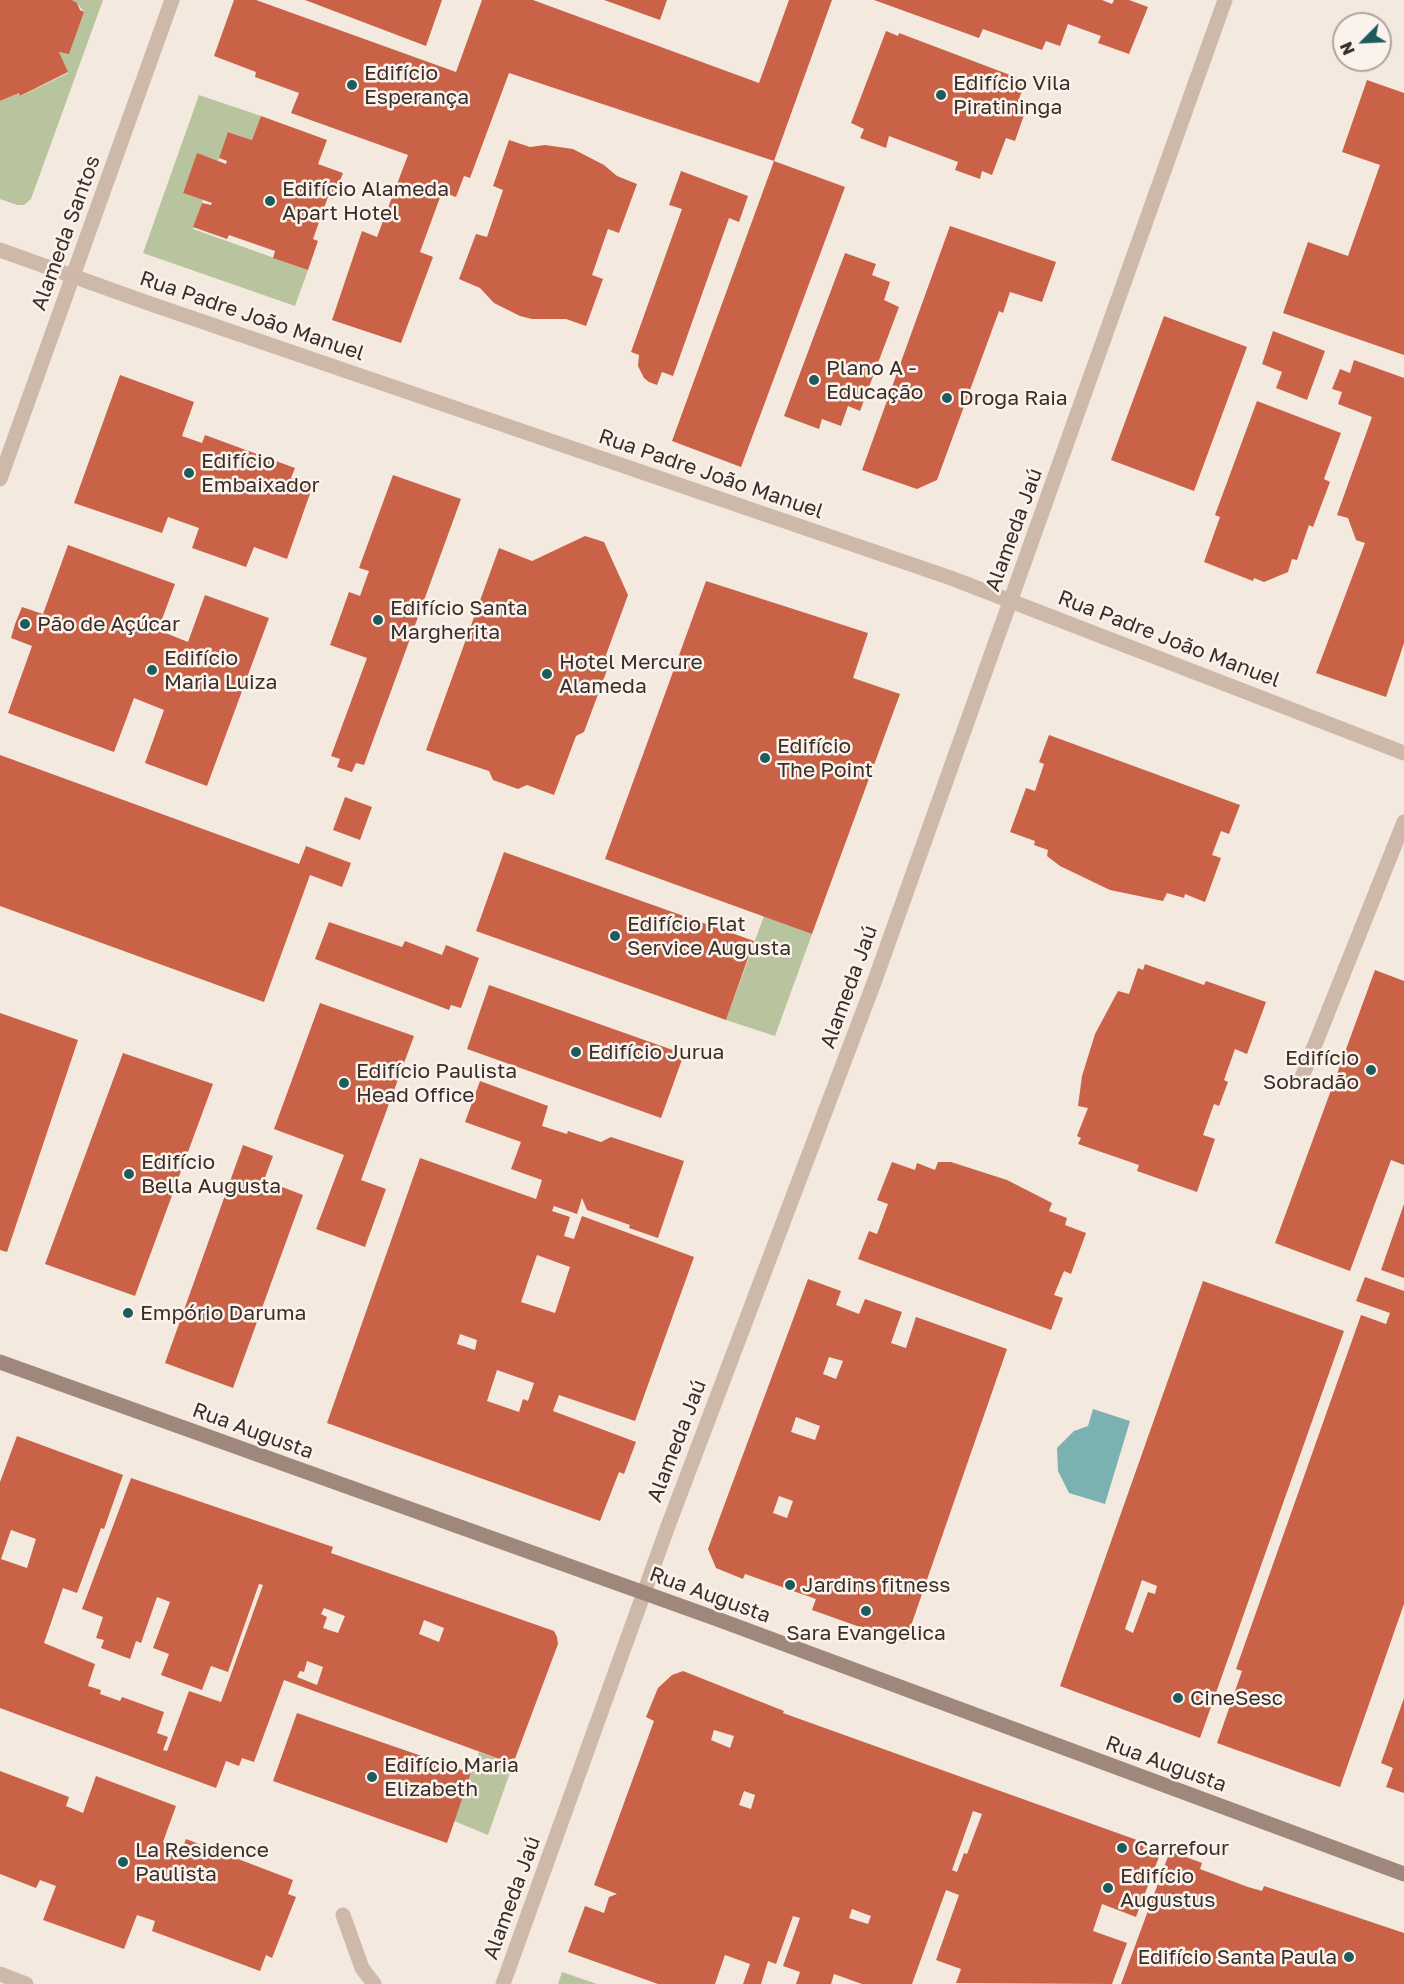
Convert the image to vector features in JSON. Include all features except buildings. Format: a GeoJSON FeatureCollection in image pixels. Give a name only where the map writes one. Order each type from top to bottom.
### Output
{"type":"FeatureCollection","features":[{"type":"Feature","properties":{"kind":"main road","name":"Rua Augusta"},"geometry":{"type":"LineString","coordinates":[[0,1362],[717,1619],[1404,1874]]}},
{"type":"Feature","properties":{"kind":"street","name":"Alameda Santos"},"geometry":{"type":"LineString","coordinates":[[0,479],[172,0]]}},
{"type":"Feature","properties":{"kind":"street","name":"Alameda Jaú"},"geometry":{"type":"LineString","coordinates":[[503,1984],[668,1526],[875,980],[1225,0]]}},
{"type":"Feature","properties":{"kind":"street","name":"Rua Padre João Manuel"},"geometry":{"type":"LineString","coordinates":[[0,250],[170,311],[1011,600],[1404,753]]}},
{"type":"Feature","properties":{"kind":"street"},"geometry":{"type":"LineString","coordinates":[[1302,1077],[1404,822]]}},
{"type":"Feature","properties":{"kind":"street"},"geometry":{"type":"LineString","coordinates":[[343,1915],[362,1968],[374,1984]]}},
{"type":"Feature","properties":{"kind":"street"},"geometry":{"type":"LineString","coordinates":[[0,1974],[26,1984]]}},
{"type":"Feature","properties":{"kind":"green space"},"geometry":{"type":"Polygon","coordinates":[[[72,0],[103,0],[31,199],[24,205],[17,205],[0,199],[0,101],[19,93],[21,96],[68,73],[59,52],[69,53],[84,12],[72,0]]]}},
{"type":"Feature","properties":{"kind":"green space"},"geometry":{"type":"Polygon","coordinates":[[[199,95],[261,116],[252,140],[229,132],[218,161],[197,154],[183,193],[203,200],[193,229],[308,270],[295,306],[143,253],[199,95]]]}},
{"type":"Feature","properties":{"kind":"green space"},"geometry":{"type":"Polygon","coordinates":[[[764,916],[812,934],[775,1036],[726,1020],[764,916]]]}},
{"type":"Feature","properties":{"kind":"green space"},"geometry":{"type":"Polygon","coordinates":[[[479,1752],[513,1764],[488,1835],[454,1821],[479,1752]]]}},
{"type":"Feature","properties":{"kind":"green space"},"geometry":{"type":"Polygon","coordinates":[[[562,1972],[597,1984],[558,1984],[562,1972]]]}},
{"type":"Feature","properties":{"kind":"water"},"geometry":{"type":"Polygon","coordinates":[[[1093,1409],[1130,1421],[1105,1504],[1069,1493],[1058,1471],[1057,1448],[1074,1431],[1088,1426],[1093,1409]]]}},
{"type":"Feature","properties":{"kind":"place","name":"Edifício Esperança"},"geometry":{"type":"Point","coordinates":[352,85]}},
{"type":"Feature","properties":{"kind":"place","name":"Edifício Vila Piratininga"},"geometry":{"type":"Point","coordinates":[941,95]}},
{"type":"Feature","properties":{"kind":"place","name":"Edifício Alameda Apart Hotel"},"geometry":{"type":"Point","coordinates":[270,201]}},
{"type":"Feature","properties":{"kind":"place","name":"Plano A - Educação"},"geometry":{"type":"Point","coordinates":[814,380]}},
{"type":"Feature","properties":{"kind":"place","name":"Droga Raia"},"geometry":{"type":"Point","coordinates":[947,398]}},
{"type":"Feature","properties":{"kind":"place","name":"Edifício Embaixador"},"geometry":{"type":"Point","coordinates":[189,473]}},
{"type":"Feature","properties":{"kind":"place","name":"Edifício Santa Margherita"},"geometry":{"type":"Point","coordinates":[378,620]}},
{"type":"Feature","properties":{"kind":"place","name":"Pão de Açúcar"},"geometry":{"type":"Point","coordinates":[25,624]}},
{"type":"Feature","properties":{"kind":"place","name":"Edifício Maria Luiza"},"geometry":{"type":"Point","coordinates":[152,670]}},
{"type":"Feature","properties":{"kind":"place","name":"Hotel Mercure Alameda"},"geometry":{"type":"Point","coordinates":[547,674]}},
{"type":"Feature","properties":{"kind":"place","name":"Edifício The Point"},"geometry":{"type":"Point","coordinates":[765,758]}},
{"type":"Feature","properties":{"kind":"place","name":"Edifício Flat Service Augusta"},"geometry":{"type":"Point","coordinates":[615,936]}},
{"type":"Feature","properties":{"kind":"place","name":"Edifício Jurua"},"geometry":{"type":"Point","coordinates":[576,1052]}},
{"type":"Feature","properties":{"kind":"place","name":"Edifício Sobradão"},"geometry":{"type":"Point","coordinates":[1371,1070]}},
{"type":"Feature","properties":{"kind":"place","name":"Edifício Paulista Head Office"},"geometry":{"type":"Point","coordinates":[344,1083]}},
{"type":"Feature","properties":{"kind":"place","name":"Edifício Bella Augusta"},"geometry":{"type":"Point","coordinates":[129,1174]}},
{"type":"Feature","properties":{"kind":"place","name":"Empório Daruma"},"geometry":{"type":"Point","coordinates":[128,1313]}},
{"type":"Feature","properties":{"kind":"place","name":"Jardins fitness"},"geometry":{"type":"Point","coordinates":[790,1585]}},
{"type":"Feature","properties":{"kind":"place","name":"Sara Evangelica"},"geometry":{"type":"Point","coordinates":[866,1611]}},
{"type":"Feature","properties":{"kind":"place","name":"CineSesc"},"geometry":{"type":"Point","coordinates":[1178,1698]}},
{"type":"Feature","properties":{"kind":"place","name":"Edifício Maria Elizabeth"},"geometry":{"type":"Point","coordinates":[372,1777]}},
{"type":"Feature","properties":{"kind":"place","name":"Carrefour"},"geometry":{"type":"Point","coordinates":[1122,1848]}},
{"type":"Feature","properties":{"kind":"place","name":"La Residence Paulista"},"geometry":{"type":"Point","coordinates":[123,1862]}},
{"type":"Feature","properties":{"kind":"place","name":"Edifício Augustus"},"geometry":{"type":"Point","coordinates":[1108,1888]}},
{"type":"Feature","properties":{"kind":"place","name":"Edifício Santa Paula"},"geometry":{"type":"Point","coordinates":[1349,1957]}}]}
